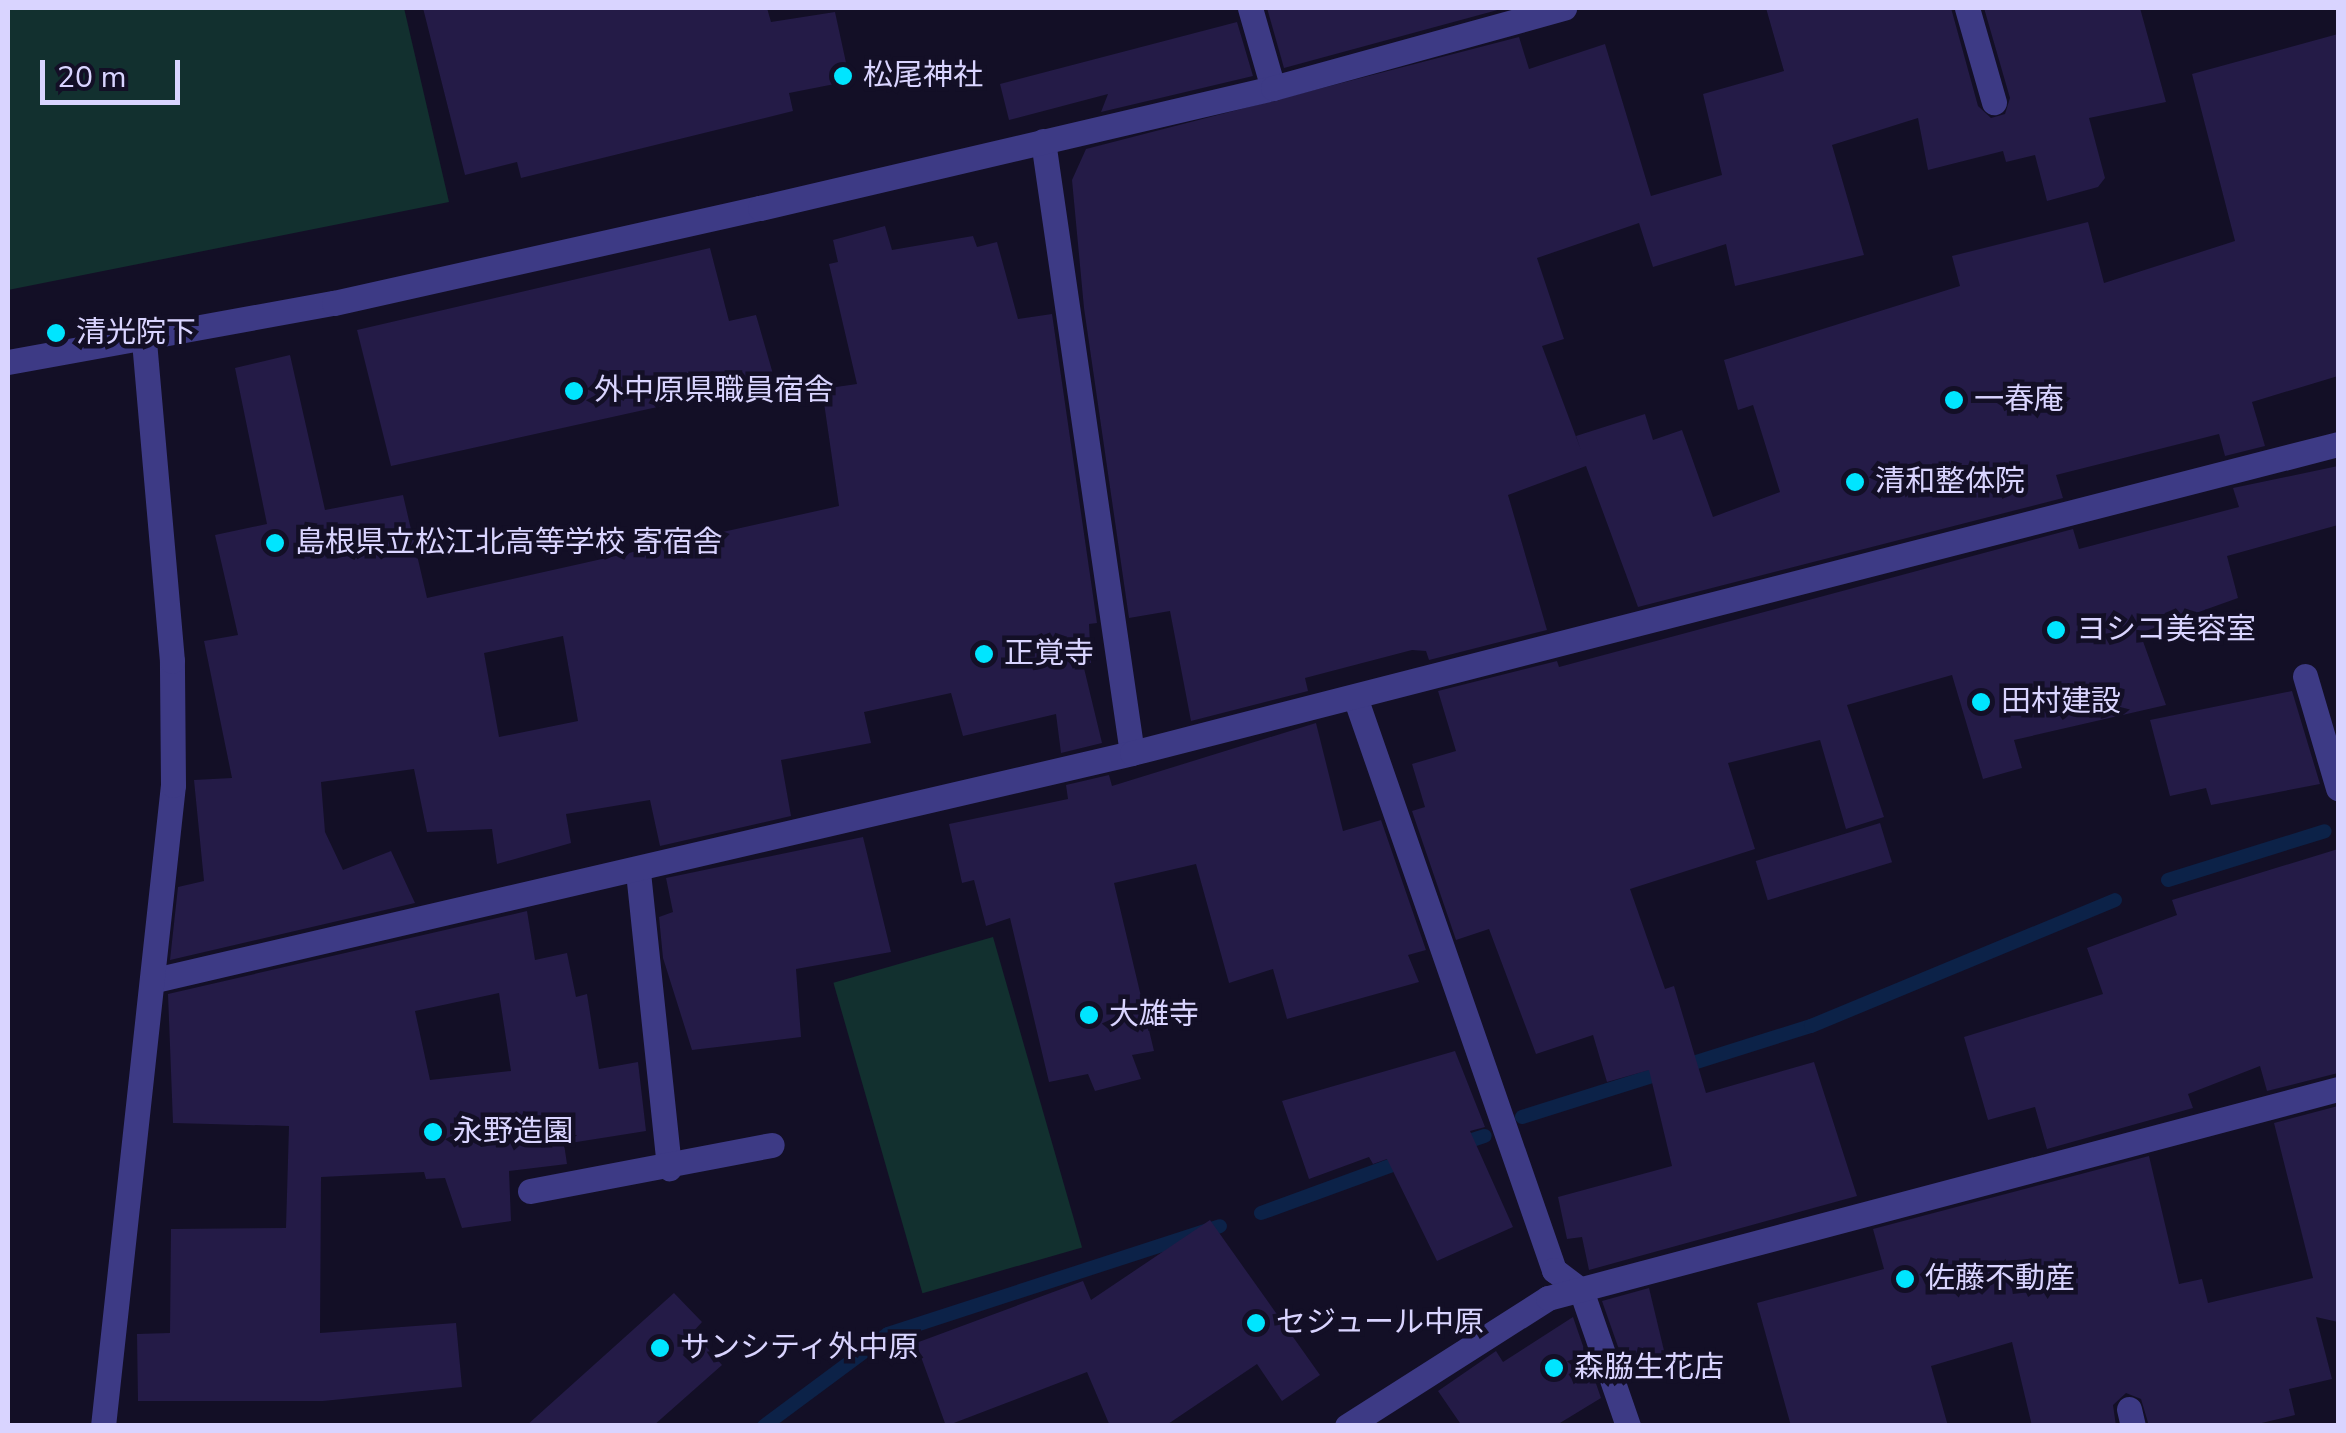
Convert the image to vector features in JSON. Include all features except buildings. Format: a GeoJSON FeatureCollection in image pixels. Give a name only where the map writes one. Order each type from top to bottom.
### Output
{"type":"FeatureCollection","features":[{"type":"Feature","properties":{"kind":"street"},"geometry":{"type":"LineString","coordinates":[[1250,8],[1273,88]]}},
{"type":"Feature","properties":{"kind":"street"},"geometry":{"type":"LineString","coordinates":[[8,362],[334,303],[1043,142],[1273,88],[1564,8]]}},
{"type":"Feature","properties":{"kind":"street"},"geometry":{"type":"LineString","coordinates":[[1967,8],[1994,102]]}},
{"type":"Feature","properties":{"kind":"street"},"geometry":{"type":"LineString","coordinates":[[1043,142],[1132,754]]}},
{"type":"Feature","properties":{"kind":"street"},"geometry":{"type":"LineString","coordinates":[[102,1426],[154,980],[174,712],[144,338]]}},
{"type":"Feature","properties":{"kind":"street"},"geometry":{"type":"LineString","coordinates":[[154,980],[638,872],[1132,754],[2338,444]]}},
{"type":"Feature","properties":{"kind":"street"},"geometry":{"type":"LineString","coordinates":[[2305,676],[2338,788]]}},
{"type":"Feature","properties":{"kind":"street"},"geometry":{"type":"LineString","coordinates":[[1355,697],[1554,1270],[1581,1290],[1628,1426]]}},
{"type":"Feature","properties":{"kind":"street"},"geometry":{"type":"LineString","coordinates":[[638,872],[669,1168]]}},
{"type":"Feature","properties":{"kind":"street"},"geometry":{"type":"LineString","coordinates":[[1347,1426],[1520,1312],[1581,1290],[2338,1089]]}},
{"type":"Feature","properties":{"kind":"street"},"geometry":{"type":"LineString","coordinates":[[530,1191],[669,1168],[772,1145]]}},
{"type":"Feature","properties":{"kind":"green space"},"geometry":{"type":"Polygon","coordinates":[[[8,8],[404,8],[449,202],[8,290],[8,8]]]}},
{"type":"Feature","properties":{"kind":"green space"},"geometry":{"type":"Polygon","coordinates":[[[993,937],[1082,1247],[922,1293],[833,983],[993,937]]]}},
{"type":"Feature","properties":{"kind":"waterway"},"geometry":{"type":"LineString","coordinates":[[2168,880],[2325,831]]}},
{"type":"Feature","properties":{"kind":"waterway"},"geometry":{"type":"LineString","coordinates":[[1522,1117],[1811,1026],[2115,900]]}},
{"type":"Feature","properties":{"kind":"waterway"},"geometry":{"type":"LineString","coordinates":[[1460,1144],[1485,1136]]}},
{"type":"Feature","properties":{"kind":"waterway"},"geometry":{"type":"LineString","coordinates":[[1261,1213],[1406,1160]]}},
{"type":"Feature","properties":{"kind":"waterway"},"geometry":{"type":"LineString","coordinates":[[764,1426],[888,1334],[1220,1226]]}},
{"type":"Feature","properties":{"kind":"place","name":"松尾神社"},"geometry":{"type":"Point","coordinates":[843,76]}},
{"type":"Feature","properties":{"kind":"place","name":"清光院下"},"geometry":{"type":"Point","coordinates":[56,333]}},
{"type":"Feature","properties":{"kind":"place","name":"外中原県職員宿舎"},"geometry":{"type":"Point","coordinates":[574,391]}},
{"type":"Feature","properties":{"kind":"place","name":"一春庵"},"geometry":{"type":"Point","coordinates":[1954,400]}},
{"type":"Feature","properties":{"kind":"place","name":"清和整体院"},"geometry":{"type":"Point","coordinates":[1855,482]}},
{"type":"Feature","properties":{"kind":"place","name":"島根県立松江北高等学校 寄宿舎"},"geometry":{"type":"Point","coordinates":[275,543]}},
{"type":"Feature","properties":{"kind":"place","name":"ヨシコ美容室"},"geometry":{"type":"Point","coordinates":[2056,630]}},
{"type":"Feature","properties":{"kind":"place","name":"正覚寺"},"geometry":{"type":"Point","coordinates":[984,654]}},
{"type":"Feature","properties":{"kind":"place","name":"田村建設"},"geometry":{"type":"Point","coordinates":[1981,702]}},
{"type":"Feature","properties":{"kind":"place","name":"大雄寺"},"geometry":{"type":"Point","coordinates":[1089,1015]}},
{"type":"Feature","properties":{"kind":"place","name":"永野造園"},"geometry":{"type":"Point","coordinates":[433,1132]}},
{"type":"Feature","properties":{"kind":"place","name":"佐藤不動産"},"geometry":{"type":"Point","coordinates":[1905,1279]}},
{"type":"Feature","properties":{"kind":"place","name":"セジュール中原"},"geometry":{"type":"Point","coordinates":[1256,1323]}},
{"type":"Feature","properties":{"kind":"place","name":"サンシティ外中原"},"geometry":{"type":"Point","coordinates":[660,1348]}},
{"type":"Feature","properties":{"kind":"place","name":"森脇生花店"},"geometry":{"type":"Point","coordinates":[1554,1368]}}]}
